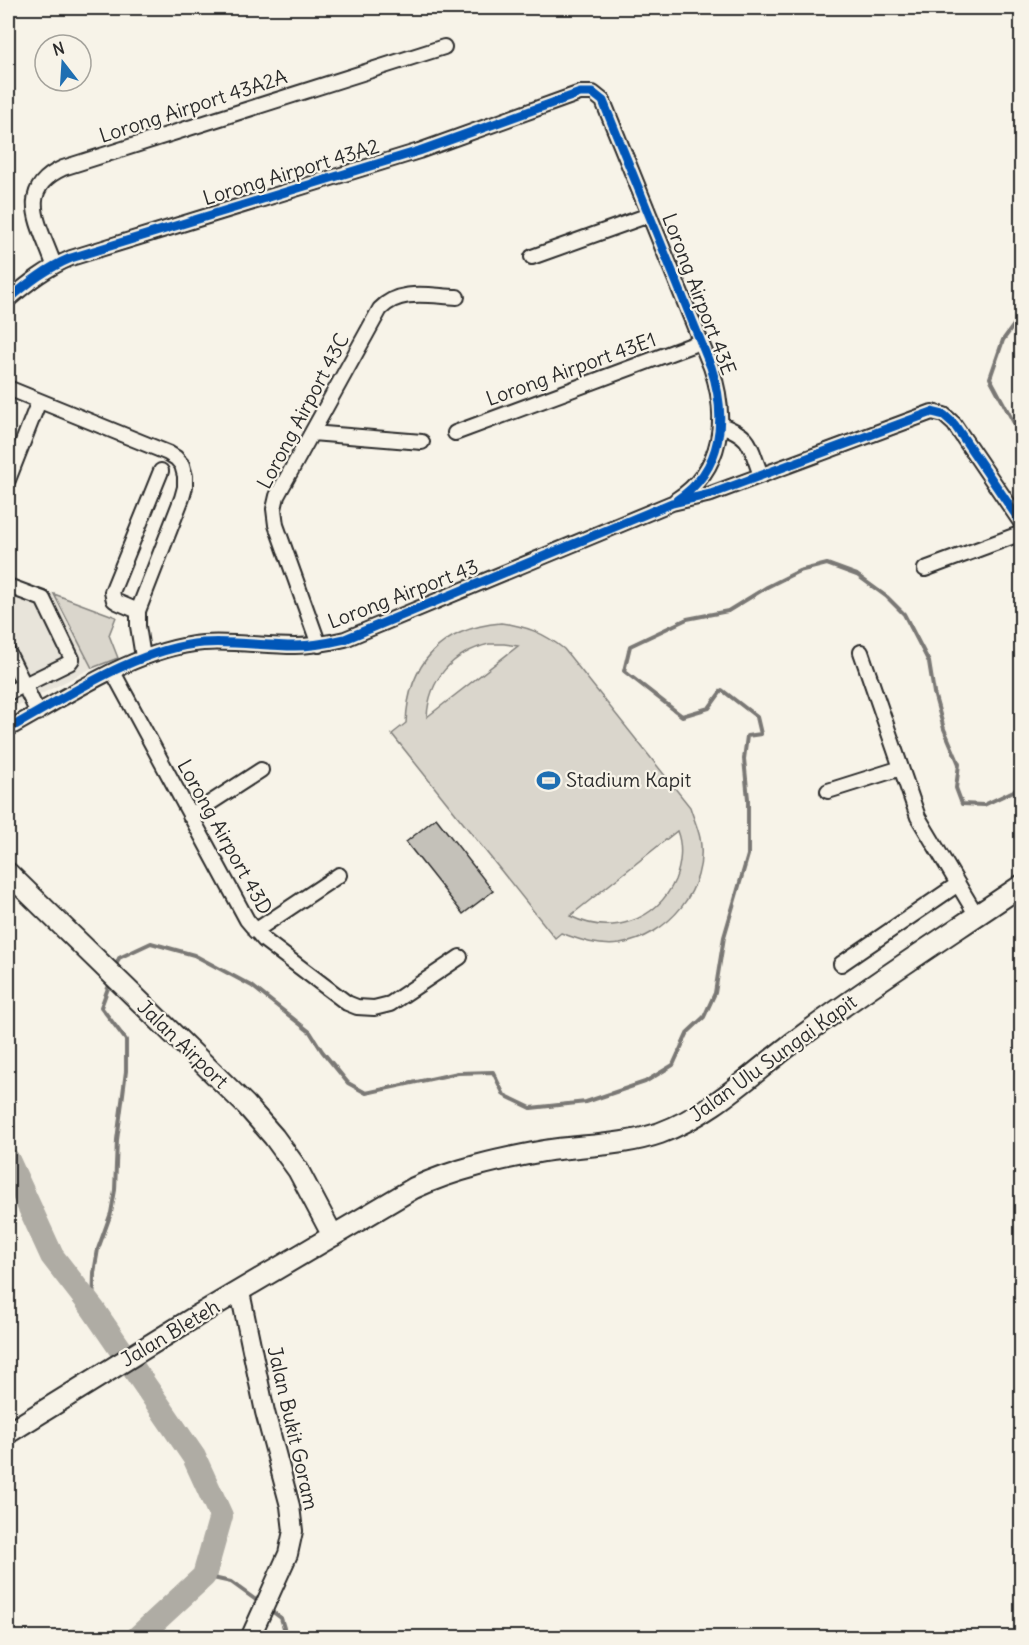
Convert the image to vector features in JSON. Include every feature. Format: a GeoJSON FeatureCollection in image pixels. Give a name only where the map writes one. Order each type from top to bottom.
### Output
{"type":"FeatureCollection","features":[{"type":"Feature","properties":{"kind":"main road","name":"Jalan Airport"},"geometry":{"type":"LineString","coordinates":[[8,873],[246,1105],[274,1137],[298,1170],[333,1236]]}},
{"type":"Feature","properties":{"kind":"main road","name":"Jalan Ulu Sungai Kapit"},"geometry":{"type":"LineString","coordinates":[[333,1236],[414,1188],[438,1177],[469,1167],[544,1151],[633,1141],[661,1133],[700,1115],[797,1039],[1022,885]]}},
{"type":"Feature","properties":{"kind":"main road","name":"Jalan Bleteh"},"geometry":{"type":"LineString","coordinates":[[8,1433],[195,1317],[333,1236]]}},
{"type":"Feature","properties":{"kind":"street","name":"Lorong Airport 43A2A"},"geometry":{"type":"LineString","coordinates":[[54,265],[34,207],[35,193],[40,183],[51,173],[444,47]]}},
{"type":"Feature","properties":{"kind":"street","name":"Lorong Airport 43A2"},"geometry":{"type":"LineString","coordinates":[[8,300],[38,275],[71,258],[419,151],[580,93],[593,93]]}},
{"type":"Feature","properties":{"kind":"street","name":"Lorong Airport 43E"},"geometry":{"type":"LineString","coordinates":[[593,93],[603,101],[716,382],[721,412],[718,442],[705,471],[685,495],[672,503]]}},
{"type":"Feature","properties":{"kind":"street"},"geometry":{"type":"LineString","coordinates":[[532,257],[649,215]]}},
{"type":"Feature","properties":{"kind":"street","name":"Lorong Airport 43C"},"geometry":{"type":"LineString","coordinates":[[319,645],[274,517],[277,496],[380,309],[387,301],[397,296],[412,295],[457,297]]}},
{"type":"Feature","properties":{"kind":"street","name":"Lorong Airport 43E1"},"geometry":{"type":"LineString","coordinates":[[454,433],[700,342]]}},
{"type":"Feature","properties":{"kind":"street"},"geometry":{"type":"LineString","coordinates":[[8,388],[168,453],[182,465],[185,476],[182,498],[138,611],[143,657]]}},
{"type":"Feature","properties":{"kind":"street"},"geometry":{"type":"LineString","coordinates":[[8,480],[39,401]]}},
{"type":"Feature","properties":{"kind":"street"},"geometry":{"type":"LineString","coordinates":[[672,503],[711,494],[921,416],[938,412],[954,424],[1022,524]]}},
{"type":"Feature","properties":{"kind":"street"},"geometry":{"type":"LineString","coordinates":[[721,425],[738,431],[746,438],[761,475]]}},
{"type":"Feature","properties":{"kind":"street"},"geometry":{"type":"LineString","coordinates":[[312,433],[422,442]]}},
{"type":"Feature","properties":{"kind":"street"},"geometry":{"type":"LineString","coordinates":[[138,611],[114,600],[112,592],[161,471]]}},
{"type":"Feature","properties":{"kind":"street","name":"Lorong Airport 43"},"geometry":{"type":"LineString","coordinates":[[8,729],[143,657],[203,644],[319,645],[345,639],[374,629],[672,503]]}},
{"type":"Feature","properties":{"kind":"street"},"geometry":{"type":"LineString","coordinates":[[925,568],[1022,533]]}},
{"type":"Feature","properties":{"kind":"street"},"geometry":{"type":"LineString","coordinates":[[8,586],[44,599],[72,657],[69,663],[8,693]]}},
{"type":"Feature","properties":{"kind":"street"},"geometry":{"type":"LineString","coordinates":[[8,652],[38,713]]}},
{"type":"Feature","properties":{"kind":"street"},"geometry":{"type":"LineString","coordinates":[[861,652],[922,825],[976,916]]}},
{"type":"Feature","properties":{"kind":"street","name":"Lorong Airport 43D"},"geometry":{"type":"LineString","coordinates":[[112,672],[255,932],[347,1003],[366,1009],[390,1004],[460,957]]}},
{"type":"Feature","properties":{"kind":"street"},"geometry":{"type":"LineString","coordinates":[[828,791],[901,768]]}},
{"type":"Feature","properties":{"kind":"street"},"geometry":{"type":"LineString","coordinates":[[190,816],[261,770]]}},
{"type":"Feature","properties":{"kind":"street"},"geometry":{"type":"LineString","coordinates":[[255,932],[339,875]]}},
{"type":"Feature","properties":{"kind":"street"},"geometry":{"type":"LineString","coordinates":[[841,964],[958,884]]}},
{"type":"Feature","properties":{"kind":"street","name":"Jalan Bukit Goram"},"geometry":{"type":"LineString","coordinates":[[240,1292],[265,1412],[292,1518],[292,1542],[250,1638]]}},
{"type":"Feature","properties":{"kind":"shaded area"},"geometry":{"type":"Polygon","coordinates":[[[8,576],[54,594],[92,668],[8,711],[8,576]]]}},
{"type":"Feature","properties":{"kind":"shaded area"},"geometry":{"type":"Polygon","coordinates":[[[54,594],[116,617],[109,635],[118,658],[92,668],[54,594]]]}},
{"type":"Feature","properties":{"kind":"shaded area"},"geometry":{"type":"Polygon","coordinates":[[[501,623],[519,626],[542,635],[564,649],[690,807],[700,838],[701,857],[698,875],[681,907],[654,931],[638,939],[612,945],[590,942],[561,933],[555,938],[392,734],[406,723],[413,683],[421,666],[432,652],[462,632],[501,623]],[[489,644],[464,654],[445,670],[432,691],[427,717],[518,646],[489,644]],[[677,831],[570,916],[601,925],[616,924],[644,915],[656,906],[667,894],[677,874],[681,849],[677,831]]]}},
{"type":"Feature","properties":{"kind":"building"},"geometry":{"type":"Polygon","coordinates":[[[436,818],[493,891],[463,914],[406,842],[436,818]]]}},
{"type":"Feature","properties":{"kind":"waterway"},"geometry":{"type":"LineString","coordinates":[[1022,314],[1003,340],[990,378],[1022,438]]}},
{"type":"Feature","properties":{"kind":"waterway"},"geometry":{"type":"LineString","coordinates":[[115,968],[119,958],[151,943],[194,955],[252,986],[310,1032],[348,1083],[366,1093],[458,1073],[493,1072],[504,1095],[531,1108],[586,1102],[645,1082],[673,1065],[688,1032],[704,1017],[715,993],[724,937],[748,855],[748,799],[744,759],[747,736],[761,734],[757,717],[722,690],[709,708],[682,716],[624,671],[630,646],[687,619],[728,611],[799,571],[827,564],[857,575],[887,597],[904,614],[929,662],[934,693],[944,729],[959,764],[956,788],[962,804],[984,805],[1022,787]]}},
{"type":"Feature","properties":{"kind":"waterway"},"geometry":{"type":"LineString","coordinates":[[93,1309],[94,1273],[98,1249],[111,1213],[115,1190],[117,1140],[126,1071],[126,1040],[101,1007],[111,980]]}},
{"type":"Feature","properties":{"kind":"waterway"},"geometry":{"type":"LineString","coordinates":[[8,1160],[52,1256],[93,1309],[194,1457],[221,1516],[204,1576],[137,1638]]}},
{"type":"Feature","properties":{"kind":"waterway"},"geometry":{"type":"LineString","coordinates":[[204,1576],[231,1582],[260,1603]]}},
{"type":"Feature","properties":{"kind":"waterway"},"geometry":{"type":"LineString","coordinates":[[269,1609],[281,1618],[287,1638]]}},
{"type":"Feature","properties":{"kind":"cycle path"},"geometry":{"type":"LineString","coordinates":[[8,300],[38,276],[71,258],[419,151],[580,93],[593,93],[603,101],[711,367],[716,386],[720,422],[713,457],[693,487],[677,500]]}},
{"type":"Feature","properties":{"kind":"cycle path"},"geometry":{"type":"LineString","coordinates":[[8,729],[102,676],[152,654],[178,647],[203,643],[301,646],[345,639],[672,503],[711,494],[932,412],[944,415],[954,424],[1022,524]]}},
{"type":"Feature","properties":{"kind":"place","name":"Stadium Kapit"},"geometry":{"type":"Point","coordinates":[548,780]}}]}
